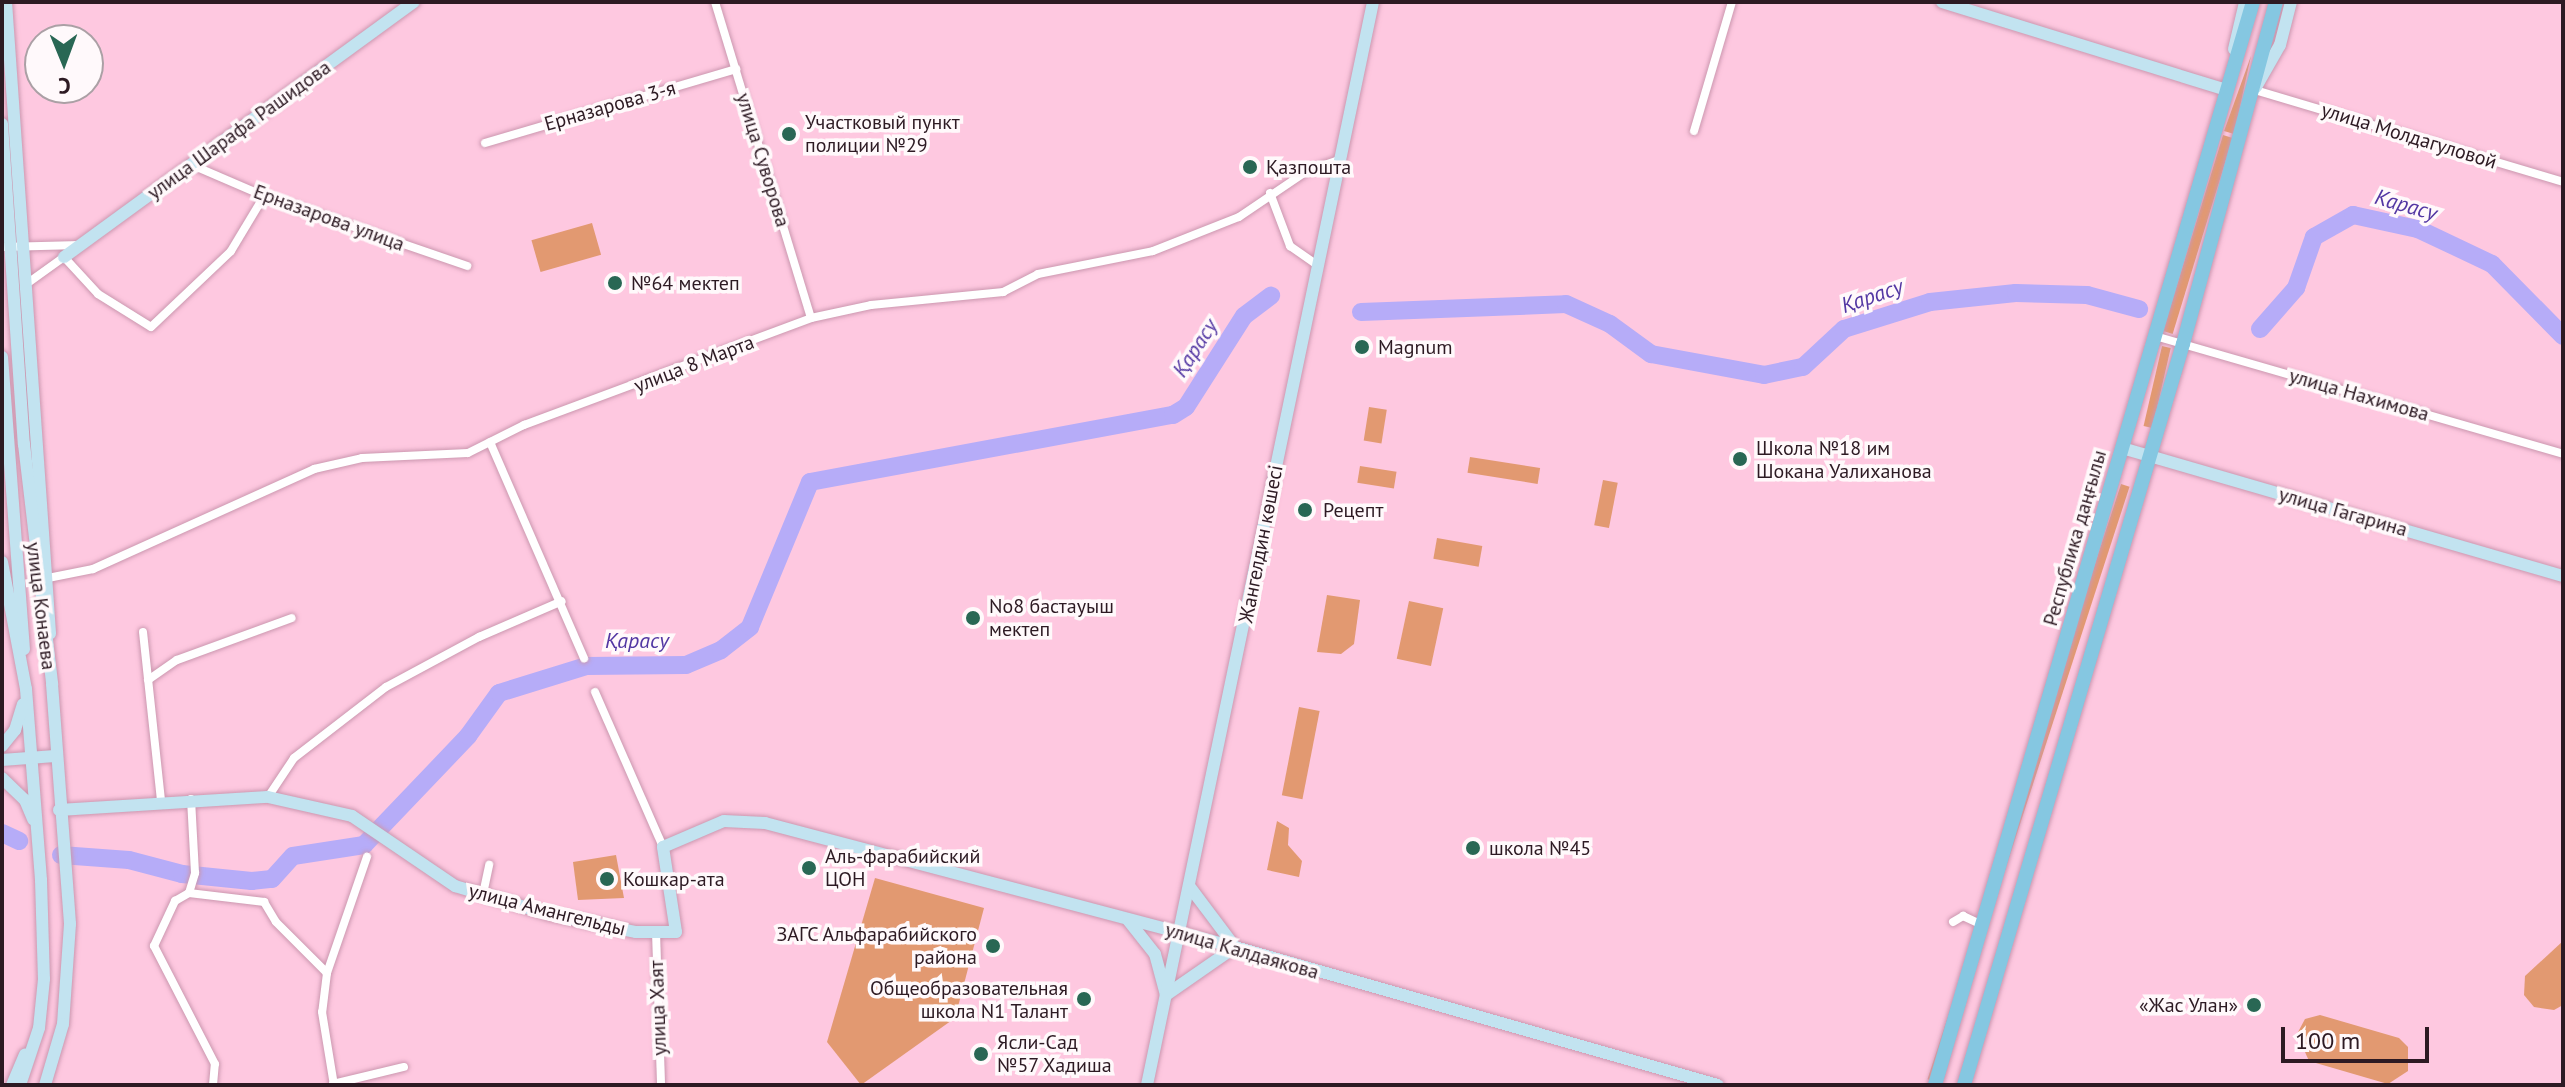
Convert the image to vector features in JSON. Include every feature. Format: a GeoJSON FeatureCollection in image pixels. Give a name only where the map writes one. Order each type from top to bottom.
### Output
{"type":"FeatureCollection","features":[{"type":"Feature","properties":{"kind":"main road"},"geometry":{"type":"LineString","coordinates":[[6,2],[11,246],[24,285],[48,578],[52,684]]}},
{"type":"Feature","properties":{"kind":"main road","name":"улица Шарафа Рашидова"},"geometry":{"type":"LineString","coordinates":[[64,257],[414,2]]}},
{"type":"Feature","properties":{"kind":"main road","name":"Жангелдин көшесі"},"geometry":{"type":"LineString","coordinates":[[1147,1085],[1373,2]]}},
{"type":"Feature","properties":{"kind":"main road"},"geometry":{"type":"LineString","coordinates":[[1942,2],[2228,84],[2245,2]]}},
{"type":"Feature","properties":{"kind":"main road","name":"Республика даңғылы"},"geometry":{"type":"LineString","coordinates":[[1932,1085],[1982,925],[2253,2]]}},
{"type":"Feature","properties":{"kind":"main road"},"geometry":{"type":"LineString","coordinates":[[1964,1085],[2183,344],[2255,90],[2276,2]]}},
{"type":"Feature","properties":{"kind":"main road"},"geometry":{"type":"LineString","coordinates":[[2255,90],[2280,45],[2291,2]]}},
{"type":"Feature","properties":{"kind":"main road","name":"улица Конаева"},"geometry":{"type":"LineString","coordinates":[[2,124],[37,593],[52,684],[59,810],[70,924],[63,1024],[45,1084]]}},
{"type":"Feature","properties":{"kind":"main road","name":"улица Конаева"},"geometry":{"type":"LineString","coordinates":[[2,357],[23,591],[25,682],[37,831],[44,979],[35,1044],[20,1085]]}},
{"type":"Feature","properties":{"kind":"main road","name":"улица Гагарина"},"geometry":{"type":"LineString","coordinates":[[2122,448],[2563,576]]}},
{"type":"Feature","properties":{"kind":"main road","name":"улица Конаева"},"geometry":{"type":"LineString","coordinates":[[2,562],[25,682]]}},
{"type":"Feature","properties":{"kind":"main road"},"geometry":{"type":"LineString","coordinates":[[2,746],[21,716],[25,682]]}},
{"type":"Feature","properties":{"kind":"main road"},"geometry":{"type":"LineString","coordinates":[[2,760],[55,756]]}},
{"type":"Feature","properties":{"kind":"main road"},"geometry":{"type":"LineString","coordinates":[[2,778],[25,800],[37,831]]}},
{"type":"Feature","properties":{"kind":"main road","name":"улица Амангельды"},"geometry":{"type":"LineString","coordinates":[[59,810],[191,798],[268,797],[352,816],[455,886],[548,914],[656,932],[676,932],[663,847]]}},
{"type":"Feature","properties":{"kind":"main road","name":"улица Калдаякова"},"geometry":{"type":"LineString","coordinates":[[663,847],[724,821],[765,823],[1235,947],[1718,1085]]}},
{"type":"Feature","properties":{"kind":"main road"},"geometry":{"type":"LineString","coordinates":[[1128,920],[1155,954],[1166,995],[1235,947],[1190,887]]}},
{"type":"Feature","properties":{"kind":"main road"},"geometry":{"type":"LineString","coordinates":[[12,1085],[23,1057],[35,1044]]}},
{"type":"Feature","properties":{"kind":"street","name":"улица Суворова"},"geometry":{"type":"LineString","coordinates":[[715,2],[811,318]]}},
{"type":"Feature","properties":{"kind":"street"},"geometry":{"type":"LineString","coordinates":[[1694,131],[1732,2]]}},
{"type":"Feature","properties":{"kind":"street","name":"Ерназарова 3-я"},"geometry":{"type":"LineString","coordinates":[[485,143],[736,69]]}},
{"type":"Feature","properties":{"kind":"street","name":"улица Молдагуловой"},"geometry":{"type":"LineString","coordinates":[[2255,90],[2563,182]]}},
{"type":"Feature","properties":{"kind":"street","name":"улица 8 Марта"},"geometry":{"type":"LineString","coordinates":[[48,578],[93,569],[314,469],[362,458],[468,453],[811,318],[871,305],[1003,292],[1038,274],[1153,251],[1239,217],[1270,193],[1341,159]]}},
{"type":"Feature","properties":{"kind":"street","name":"Ерназарова улица"},"geometry":{"type":"LineString","coordinates":[[192,165],[264,196],[467,266]]}},
{"type":"Feature","properties":{"kind":"street"},"geometry":{"type":"LineString","coordinates":[[1270,193],[1290,246],[1319,266]]}},
{"type":"Feature","properties":{"kind":"street"},"geometry":{"type":"LineString","coordinates":[[24,285],[64,257],[98,294],[151,327],[231,251],[264,196]]}},
{"type":"Feature","properties":{"kind":"street"},"geometry":{"type":"LineString","coordinates":[[11,246],[81,245]]}},
{"type":"Feature","properties":{"kind":"street","name":"улица Нахимова"},"geometry":{"type":"LineString","coordinates":[[2155,336],[2563,454]]}},
{"type":"Feature","properties":{"kind":"street"},"geometry":{"type":"LineString","coordinates":[[490,442],[562,601],[584,658]]}},
{"type":"Feature","properties":{"kind":"street"},"geometry":{"type":"LineString","coordinates":[[268,797],[294,758],[386,687],[479,637],[562,601]]}},
{"type":"Feature","properties":{"kind":"street"},"geometry":{"type":"LineString","coordinates":[[148,680],[177,660],[292,618]]}},
{"type":"Feature","properties":{"kind":"street"},"geometry":{"type":"LineString","coordinates":[[143,632],[161,800]]}},
{"type":"Feature","properties":{"kind":"street"},"geometry":{"type":"LineString","coordinates":[[595,692],[663,847]]}},
{"type":"Feature","properties":{"kind":"street"},"geometry":{"type":"LineString","coordinates":[[189,893],[195,876],[191,798]]}},
{"type":"Feature","properties":{"kind":"street"},"geometry":{"type":"LineString","coordinates":[[367,857],[327,973],[322,1012],[333,1084],[404,1067]]}},
{"type":"Feature","properties":{"kind":"street"},"geometry":{"type":"LineString","coordinates":[[483,894],[489,865]]}},
{"type":"Feature","properties":{"kind":"street"},"geometry":{"type":"LineString","coordinates":[[213,1085],[215,1064],[154,946],[175,901],[189,893],[264,902],[276,922],[327,973]]}},
{"type":"Feature","properties":{"kind":"street"},"geometry":{"type":"LineString","coordinates":[[1953,922],[1963,916],[1982,925]]}},
{"type":"Feature","properties":{"kind":"street","name":"улица Хаят"},"geometry":{"type":"LineString","coordinates":[[656,932],[661,1085]]}},
{"type":"Feature","properties":{"kind":"shaded area"},"geometry":{"type":"Polygon","coordinates":[[[2251,56],[2234,134],[2224,131],[2251,56]]]}},
{"type":"Feature","properties":{"kind":"shaded area"},"geometry":{"type":"Polygon","coordinates":[[[2223,135],[2233,138],[2173,334],[2163,331],[2223,135]]]}},
{"type":"Feature","properties":{"kind":"shaded area"},"geometry":{"type":"Polygon","coordinates":[[[592,223],[601,255],[541,272],[531,240],[592,223]]]}},
{"type":"Feature","properties":{"kind":"shaded area"},"geometry":{"type":"Polygon","coordinates":[[[2162,346],[2171,348],[2152,428],[2144,426],[2162,346]]]}},
{"type":"Feature","properties":{"kind":"shaded area"},"geometry":{"type":"Polygon","coordinates":[[[1369,407],[1387,410],[1381,443],[1364,441],[1369,407]]]}},
{"type":"Feature","properties":{"kind":"shaded area"},"geometry":{"type":"Polygon","coordinates":[[[1470,457],[1540,468],[1538,484],[1467,473],[1470,457]]]}},
{"type":"Feature","properties":{"kind":"shaded area"},"geometry":{"type":"Polygon","coordinates":[[[1360,466],[1397,472],[1394,489],[1357,483],[1360,466]]]}},
{"type":"Feature","properties":{"kind":"shaded area"},"geometry":{"type":"Polygon","coordinates":[[[1603,480],[1618,483],[1609,528],[1594,525],[1603,480]]]}},
{"type":"Feature","properties":{"kind":"shaded area"},"geometry":{"type":"Polygon","coordinates":[[[2121,484],[2130,487],[1936,1082],[1928,1079],[2121,484]]]}},
{"type":"Feature","properties":{"kind":"shaded area"},"geometry":{"type":"Polygon","coordinates":[[[1437,538],[1482,546],[1479,567],[1433,559],[1437,538]]]}},
{"type":"Feature","properties":{"kind":"shaded area"},"geometry":{"type":"Polygon","coordinates":[[[1327,595],[1360,600],[1354,644],[1341,654],[1317,652],[1327,595]]]}},
{"type":"Feature","properties":{"kind":"shaded area"},"geometry":{"type":"Polygon","coordinates":[[[1409,601],[1443,608],[1431,666],[1397,659],[1409,601]]]}},
{"type":"Feature","properties":{"kind":"shaded area"},"geometry":{"type":"Polygon","coordinates":[[[1299,707],[1320,711],[1302,799],[1282,795],[1299,707]]]}},
{"type":"Feature","properties":{"kind":"shaded area"},"geometry":{"type":"Polygon","coordinates":[[[1277,821],[1289,828],[1288,845],[1302,861],[1299,877],[1267,870],[1277,821]]]}},
{"type":"Feature","properties":{"kind":"shaded area"},"geometry":{"type":"Polygon","coordinates":[[[616,855],[624,898],[578,900],[573,862],[616,855]]]}},
{"type":"Feature","properties":{"kind":"shaded area"},"geometry":{"type":"Polygon","coordinates":[[[875,878],[984,908],[955,1018],[861,1085],[827,1042],[875,878]]]}},
{"type":"Feature","properties":{"kind":"shaded area"},"geometry":{"type":"Polygon","coordinates":[[[2563,941],[2563,1005],[2554,1010],[2534,1007],[2524,995],[2525,976],[2563,941]]]}},
{"type":"Feature","properties":{"kind":"shaded area"},"geometry":{"type":"Polygon","coordinates":[[[2320,1015],[2399,1038],[2408,1047],[2408,1071],[2388,1084],[2309,1061],[2297,1034],[2305,1019],[2320,1015]]]}},
{"type":"Feature","properties":{"kind":"waterway","name":"Карасу"},"geometry":{"type":"LineString","coordinates":[[2260,329],[2296,288],[2314,237],[2353,215],[2418,229],[2492,264],[2563,336]]}},
{"type":"Feature","properties":{"kind":"waterway","name":"Қарасу"},"geometry":{"type":"LineString","coordinates":[[1361,312],[1566,304],[1610,324],[1651,354],[1764,375],[1803,367],[1844,329],[1930,302],[2016,293],[2087,295],[2139,309]]}},
{"type":"Feature","properties":{"kind":"waterway","name":"Қарасу"},"geometry":{"type":"LineString","coordinates":[[61,855],[129,860],[182,874],[252,881],[272,879],[293,856],[364,845],[468,736],[499,693],[586,666],[686,665],[721,650],[750,627],[810,482],[1173,415],[1186,407],[1244,316],[1271,296]]}},
{"type":"Feature","properties":{"kind":"waterway","name":"Қарасу"},"geometry":{"type":"LineString","coordinates":[[2,833],[19,841]]}},
{"type":"Feature","properties":{"kind":"place","name":"Участковый пункт полиции №29"},"geometry":{"type":"Point","coordinates":[789,134]}},
{"type":"Feature","properties":{"kind":"place","name":"Қазпошта"},"geometry":{"type":"Point","coordinates":[1250,167]}},
{"type":"Feature","properties":{"kind":"place","name":"№64 мектеп"},"geometry":{"type":"Point","coordinates":[615,283]}},
{"type":"Feature","properties":{"kind":"place","name":"Magnum"},"geometry":{"type":"Point","coordinates":[1362,347]}},
{"type":"Feature","properties":{"kind":"place","name":"Школа №18 им Шокана Уалиханова"},"geometry":{"type":"Point","coordinates":[1740,459]}},
{"type":"Feature","properties":{"kind":"place","name":"Рецепт"},"geometry":{"type":"Point","coordinates":[1305,510]}},
{"type":"Feature","properties":{"kind":"place","name":"No8 бастауыш мектеп"},"geometry":{"type":"Point","coordinates":[973,618]}},
{"type":"Feature","properties":{"kind":"place","name":"школа №45"},"geometry":{"type":"Point","coordinates":[1473,848]}},
{"type":"Feature","properties":{"kind":"place","name":"Аль-фарабийский ЦОН"},"geometry":{"type":"Point","coordinates":[809,868]}},
{"type":"Feature","properties":{"kind":"place","name":"Кошкар-ата"},"geometry":{"type":"Point","coordinates":[607,879]}},
{"type":"Feature","properties":{"kind":"place","name":"ЗАГС Альфарабийского района"},"geometry":{"type":"Point","coordinates":[993,946]}},
{"type":"Feature","properties":{"kind":"place","name":"Общеобразовательная школа N1 Талант"},"geometry":{"type":"Point","coordinates":[1084,999]}},
{"type":"Feature","properties":{"kind":"place","name":"«Жас Улан»"},"geometry":{"type":"Point","coordinates":[2254,1005]}},
{"type":"Feature","properties":{"kind":"place","name":"Ясли-Сад №57 Хадиша"},"geometry":{"type":"Point","coordinates":[981,1054]}}]}
